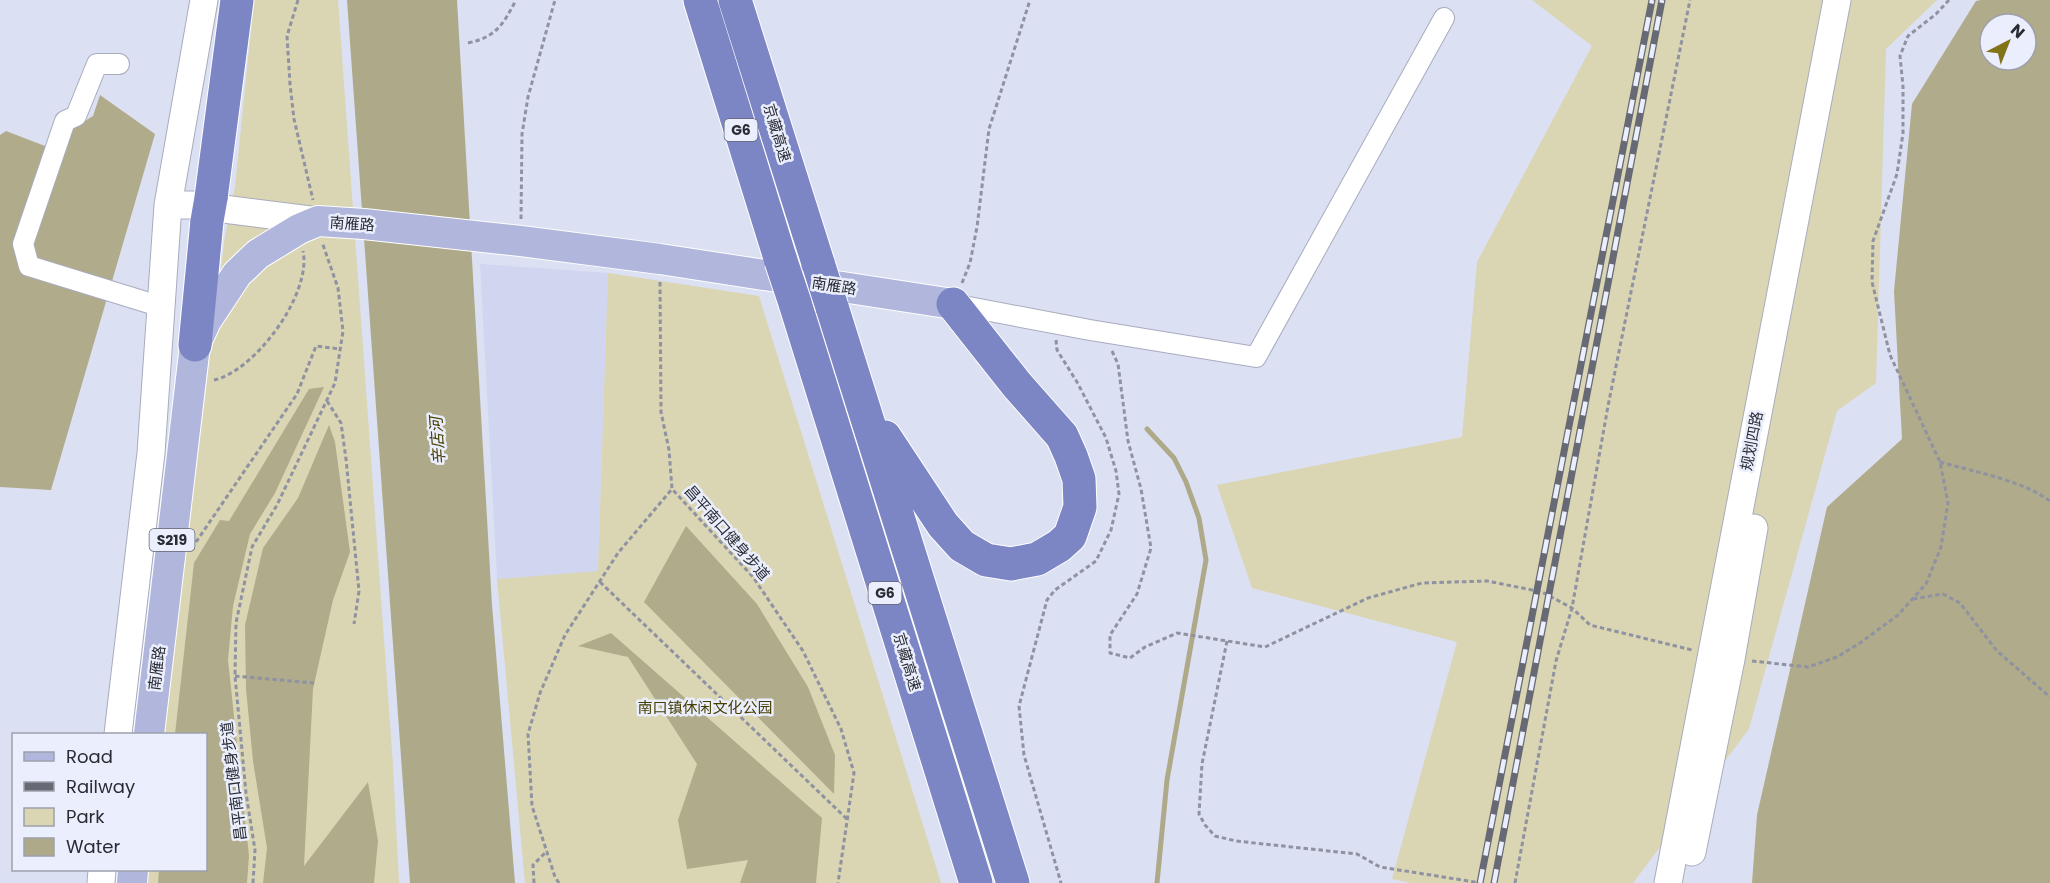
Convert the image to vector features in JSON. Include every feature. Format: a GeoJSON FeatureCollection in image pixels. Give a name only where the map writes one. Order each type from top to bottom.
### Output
{"type":"FeatureCollection","features":[{"type":"Feature","properties":{"kind":"highway"},"geometry":{"type":"LineString","coordinates":[[195,345],[209,209],[237,0]]}},
{"type":"Feature","properties":{"kind":"highway","name":"京藏高速"},"geometry":{"type":"LineString","coordinates":[[700,0],[976,883]]}},
{"type":"Feature","properties":{"kind":"highway","name":"京藏高速"},"geometry":{"type":"LineString","coordinates":[[735,0],[859,394]]}},
{"type":"Feature","properties":{"kind":"highway"},"geometry":{"type":"LineString","coordinates":[[859,394],[906,471],[943,525],[962,546],[986,560],[1011,564],[1037,559],[1059,546],[1070,536],[1080,507],[1079,479],[1062,436],[1010,377],[953,304]]}},
{"type":"Feature","properties":{"kind":"highway","name":"G6"},"geometry":{"type":"LineString","coordinates":[[859,394],[1014,883]]}},
{"type":"Feature","properties":{"kind":"main road"},"geometry":{"type":"LineString","coordinates":[[118,733],[151,453],[168,205],[204,0]]}},
{"type":"Feature","properties":{"kind":"main road","name":"规划四路"},"geometry":{"type":"LineString","coordinates":[[1686,883],[1721,657],[1837,0]]}},
{"type":"Feature","properties":{"kind":"main road","name":"规划四路"},"geometry":{"type":"LineString","coordinates":[[1668,883],[1758,504],[1854,0]]}},
{"type":"Feature","properties":{"kind":"main road"},"geometry":{"type":"LineString","coordinates":[[168,205],[192,205],[309,225]]}},
{"type":"Feature","properties":{"kind":"main road","name":"南雁路"},"geometry":{"type":"LineString","coordinates":[[149,733],[195,345],[219,298],[237,274],[258,254],[309,225],[364,224],[490,237],[660,259],[953,304]]}},
{"type":"Feature","properties":{"kind":"street"},"geometry":{"type":"LineString","coordinates":[[953,304],[1256,357],[1444,18]]}},
{"type":"Feature","properties":{"kind":"street"},"geometry":{"type":"LineString","coordinates":[[119,64],[97,64],[76,116],[65,121],[23,244],[29,266],[162,307]]}},
{"type":"Feature","properties":{"kind":"path","name":"昌平南口健身步道"},"geometry":{"type":"LineString","coordinates":[[253,883],[255,850],[246,793],[236,676],[236,623],[252,547],[283,494],[335,383],[343,331],[338,288],[324,252],[309,225],[294,119],[287,36],[298,0]]}},
{"type":"Feature","properties":{"kind":"path"},"geometry":{"type":"LineString","coordinates":[[468,43],[485,39],[500,27],[516,0]]}},
{"type":"Feature","properties":{"kind":"path"},"geometry":{"type":"LineString","coordinates":[[521,241],[522,134],[528,97],[555,0]]}},
{"type":"Feature","properties":{"kind":"path"},"geometry":{"type":"LineString","coordinates":[[953,304],[972,254],[989,129],[1030,0]]}},
{"type":"Feature","properties":{"kind":"path"},"geometry":{"type":"LineString","coordinates":[[1515,883],[1556,662],[1572,608],[1610,394],[1690,0]]}},
{"type":"Feature","properties":{"kind":"path"},"geometry":{"type":"LineString","coordinates":[[1103,332],[1118,364],[1128,441],[1141,489],[1151,548],[1137,594],[1110,635],[1110,653],[1130,658],[1145,647],[1177,633],[1265,647],[1368,598],[1422,583],[1487,581],[1542,592],[1572,608],[1590,625],[1721,657],[1808,667],[1837,657],[1860,644],[1898,615],[1926,584],[1941,547],[1948,503],[1940,462],[1890,355],[1872,282],[1872,272],[1873,241],[1897,174],[1903,133],[1903,86],[1900,56],[1908,36],[1936,14],[1949,0]]}},
{"type":"Feature","properties":{"kind":"path"},"geometry":{"type":"LineString","coordinates":[[190,386],[226,378],[258,354],[271,338],[299,288],[309,225]]}},
{"type":"Feature","properties":{"kind":"path","name":"昌平南口健身步道"},"geometry":{"type":"LineString","coordinates":[[660,259],[661,412],[669,450],[672,489],[753,577],[803,651],[841,729],[854,773],[849,821],[838,883]]}},
{"type":"Feature","properties":{"kind":"path"},"geometry":{"type":"LineString","coordinates":[[1054,323],[1057,350],[1077,382],[1106,438],[1116,471],[1119,494],[1111,530],[1095,561],[1054,590],[1047,600],[1018,706],[1024,755],[1061,883]]}},
{"type":"Feature","properties":{"kind":"path"},"geometry":{"type":"LineString","coordinates":[[194,545],[297,394],[316,346],[340,349]]}},
{"type":"Feature","properties":{"kind":"path"},"geometry":{"type":"LineString","coordinates":[[327,401],[340,423],[346,459],[359,591],[354,624]]}},
{"type":"Feature","properties":{"kind":"path"},"geometry":{"type":"LineString","coordinates":[[1940,462],[1986,474],[2037,492],[2050,501]]}},
{"type":"Feature","properties":{"kind":"path","name":"昌平南口健身步道"},"geometry":{"type":"LineString","coordinates":[[559,883],[532,806],[528,734],[540,693],[565,635],[618,553],[672,489]]}},
{"type":"Feature","properties":{"kind":"path"},"geometry":{"type":"LineString","coordinates":[[600,582],[849,821]]}},
{"type":"Feature","properties":{"kind":"path"},"geometry":{"type":"LineString","coordinates":[[1912,600],[1943,594],[1960,603],[1997,651],[2050,697]]}},
{"type":"Feature","properties":{"kind":"path"},"geometry":{"type":"LineString","coordinates":[[1227,641],[1202,764],[1199,804],[1199,814],[1215,836],[1236,841],[1357,854],[1380,867],[1481,883]]}},
{"type":"Feature","properties":{"kind":"path"},"geometry":{"type":"LineString","coordinates":[[236,676],[314,683]]}},
{"type":"Feature","properties":{"kind":"path"},"geometry":{"type":"LineString","coordinates":[[534,883],[533,865],[547,851]]}},
{"type":"Feature","properties":{"kind":"shaded area"},"geometry":{"type":"Polygon","coordinates":[[[2050,0],[2050,883],[1752,883],[1757,815],[1827,507],[1902,439],[1894,291],[1912,104],[1976,1],[2050,0]]]}},
{"type":"Feature","properties":{"kind":"shaded area"},"geometry":{"type":"Polygon","coordinates":[[[100,95],[155,134],[51,490],[0,487],[0,135],[6,131],[45,146],[93,116],[100,95]]]}},
{"type":"Feature","properties":{"kind":"shaded area"},"geometry":{"type":"Polygon","coordinates":[[[480,264],[608,273],[598,572],[497,579],[480,264]]]}},
{"type":"Feature","properties":{"kind":"shaded area"},"geometry":{"type":"Polygon","coordinates":[[[324,387],[275,493],[250,534],[233,606],[228,660],[249,856],[247,883],[158,883],[159,871],[207,871],[207,733],[175,733],[194,563],[220,520],[229,521],[309,389],[324,387]]]}},
{"type":"Feature","properties":{"kind":"shaded area"},"geometry":{"type":"Polygon","coordinates":[[[329,425],[335,442],[350,552],[333,600],[313,689],[304,866],[368,782],[378,841],[374,883],[263,883],[267,848],[253,761],[246,689],[245,625],[263,548],[298,498],[329,425]]]}},
{"type":"Feature","properties":{"kind":"shaded area"},"geometry":{"type":"Polygon","coordinates":[[[686,526],[757,604],[808,687],[835,755],[834,794],[644,602],[686,526]]]}},
{"type":"Feature","properties":{"kind":"shaded area"},"geometry":{"type":"Polygon","coordinates":[[[611,633],[822,818],[816,883],[740,883],[748,860],[687,869],[678,820],[697,764],[628,657],[578,646],[611,633]]]}},
{"type":"Feature","properties":{"kind":"green space"},"geometry":{"type":"Polygon","coordinates":[[[254,0],[338,0],[393,765],[399,883],[146,883],[147,871],[207,871],[207,733],[163,733],[225,236],[235,187],[254,0]]]}},
{"type":"Feature","properties":{"kind":"green space"},"geometry":{"type":"Polygon","coordinates":[[[1532,0],[1937,0],[1886,49],[1876,383],[1837,411],[1749,729],[1633,883],[1411,883],[1392,879],[1457,642],[1252,588],[1217,485],[1462,437],[1477,262],[1592,46],[1532,0]]]}},
{"type":"Feature","properties":{"kind":"green space","name":"南口镇休闲文化公园"},"geometry":{"type":"Polygon","coordinates":[[[608,273],[759,296],[941,883],[525,883],[497,579],[598,571],[608,273]]]}},
{"type":"Feature","properties":{"kind":"water","name":"辛店河"},"geometry":{"type":"Polygon","coordinates":[[[347,0],[457,0],[492,605],[515,883],[410,883],[347,0]]]}},
{"type":"Feature","properties":{"kind":"waterway"},"geometry":{"type":"LineString","coordinates":[[1147,429],[1174,458],[1186,482],[1199,518],[1206,560],[1167,780],[1157,883]]}},
{"type":"Feature","properties":{"kind":"railway"},"geometry":{"type":"LineString","coordinates":[[1480,883],[1652,0]]}},
{"type":"Feature","properties":{"kind":"railway"},"geometry":{"type":"LineString","coordinates":[[1494,883],[1662,0]]}}]}
